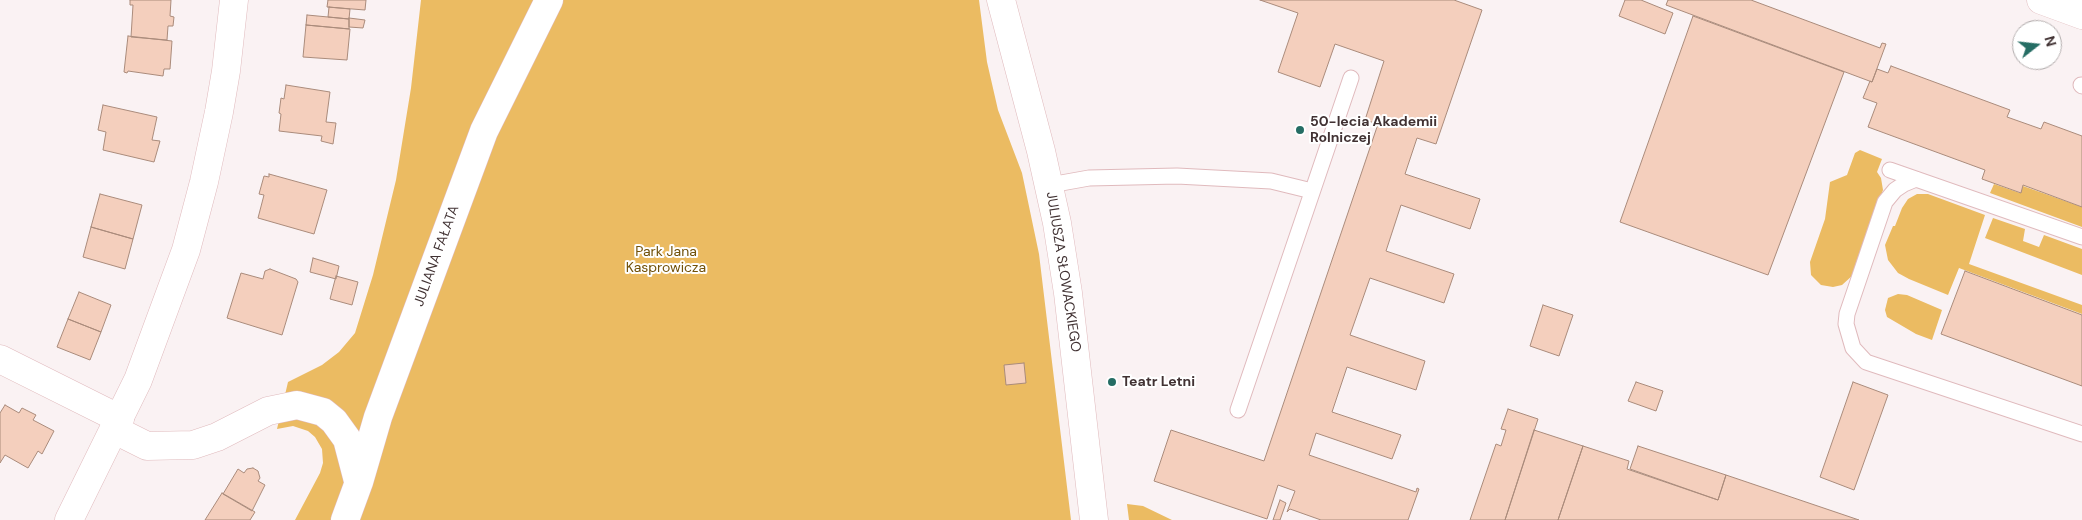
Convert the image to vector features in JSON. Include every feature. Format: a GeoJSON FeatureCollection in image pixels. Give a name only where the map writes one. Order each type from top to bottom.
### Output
{"type":"FeatureCollection","features":[{"type":"Feature","properties":{"kind":"street"},"geometry":{"type":"LineString","coordinates":[[69,520],[138,380],[166,309],[194,224],[220,104],[234,0]]}},
{"type":"Feature","properties":{"kind":"street","name":"JULIANA FAŁATA"},"geometry":{"type":"LineString","coordinates":[[345,520],[359,482],[381,408],[484,131],[549,0]]}},
{"type":"Feature","properties":{"kind":"street","name":"JULIUSZA SŁOWACKIEGO"},"geometry":{"type":"LineString","coordinates":[[1001,0],[1050,186],[1063,255],[1094,520]]}},
{"type":"Feature","properties":{"kind":"street"},"geometry":{"type":"LineString","coordinates":[[2041,0],[2082,14]]}},
{"type":"Feature","properties":{"kind":"street"},"geometry":{"type":"LineString","coordinates":[[0,359],[117,425],[147,446],[193,445],[217,437],[268,411],[297,405],[323,412],[334,421],[347,439],[359,482]]}},
{"type":"Feature","properties":{"kind":"lane"},"geometry":{"type":"LineString","coordinates":[[1238,410],[1351,78]]}},
{"type":"Feature","properties":{"kind":"lane"},"geometry":{"type":"LineString","coordinates":[[1890,170],[2082,238]]}},
{"type":"Feature","properties":{"kind":"lane"},"geometry":{"type":"LineString","coordinates":[[1050,186],[1089,178],[1178,176],[1271,181],[1312,191]]}},
{"type":"Feature","properties":{"kind":"lane"},"geometry":{"type":"LineString","coordinates":[[1916,179],[1895,190],[1885,202],[1849,305],[1846,324],[1853,348],[1866,362],[2082,434]]}},
{"type":"Feature","properties":{"kind":"green space","name":"Park Jana Kasprowicza"},"geometry":{"type":"Polygon","coordinates":[[[421,0],[979,0],[987,62],[998,110],[1022,173],[1039,254],[1071,520],[295,520],[320,473],[323,463],[322,449],[315,437],[308,431],[293,426],[277,429],[288,382],[322,365],[339,352],[355,333],[373,275],[396,180],[411,88],[421,0]]]}},
{"type":"Feature","properties":{"kind":"green space"},"geometry":{"type":"Polygon","coordinates":[[[1860,150],[1882,159],[1877,172],[1881,178],[1883,190],[1853,275],[1842,285],[1833,287],[1821,285],[1811,275],[1810,262],[1825,219],[1830,182],[1847,175],[1855,153],[1860,150]]]}},
{"type":"Feature","properties":{"kind":"green space"},"geometry":{"type":"Polygon","coordinates":[[[1994,184],[2020,193],[2023,186],[2082,207],[2082,227],[1990,193],[1994,184]]]}},
{"type":"Feature","properties":{"kind":"green space"},"geometry":{"type":"Polygon","coordinates":[[[1917,194],[1928,194],[1985,215],[1969,264],[2082,305],[2082,314],[1959,268],[1948,295],[1898,273],[1888,260],[1885,245],[1902,208],[1908,199],[1917,194]]]}},
{"type":"Feature","properties":{"kind":"green space"},"geometry":{"type":"Polygon","coordinates":[[[1993,218],[2025,229],[2023,241],[2039,247],[2044,235],[2082,249],[2082,275],[1985,238],[1993,218]]]}},
{"type":"Feature","properties":{"kind":"green space"},"geometry":{"type":"Polygon","coordinates":[[[1898,294],[1907,295],[1942,310],[1932,340],[1916,334],[1887,317],[1885,310],[1888,298],[1898,294]]]}},
{"type":"Feature","properties":{"kind":"green space"},"geometry":{"type":"Polygon","coordinates":[[[1127,504],[1143,506],[1172,520],[1129,520],[1127,504]]]}},
{"type":"Feature","properties":{"kind":"building"},"geometry":{"type":"Polygon","coordinates":[[[130,0],[171,0],[170,16],[174,17],[173,26],[168,26],[167,40],[131,37],[133,5],[130,5],[130,0]]]}},
{"type":"Feature","properties":{"kind":"building"},"geometry":{"type":"Polygon","coordinates":[[[328,0],[366,0],[365,10],[327,7],[328,0]]]}},
{"type":"Feature","properties":{"kind":"building"},"geometry":{"type":"Polygon","coordinates":[[[1260,0],[1454,0],[1482,10],[1436,144],[1417,138],[1405,174],[1480,199],[1470,229],[1401,205],[1386,251],[1454,274],[1444,303],[1370,278],[1350,335],[1425,361],[1416,390],[1347,367],[1332,412],[1401,435],[1392,459],[1316,433],[1309,455],[1416,492],[1417,488],[1419,489],[1408,520],[1321,520],[1290,509],[1287,512],[1295,491],[1278,485],[1267,519],[1154,481],[1171,430],[1264,461],[1378,124],[1365,120],[1384,61],[1335,44],[1320,87],[1278,72],[1298,13],[1260,0]]]}},
{"type":"Feature","properties":{"kind":"building"},"geometry":{"type":"Polygon","coordinates":[[[1625,0],[1641,0],[1673,13],[1665,34],[1619,16],[1625,0]]]}},
{"type":"Feature","properties":{"kind":"building"},"geometry":{"type":"Polygon","coordinates":[[[1668,0],[1751,0],[1880,48],[1882,43],[1886,44],[1872,82],[1666,5],[1668,0]]]}},
{"type":"Feature","properties":{"kind":"building"},"geometry":{"type":"Polygon","coordinates":[[[329,7],[350,9],[349,19],[328,17],[329,7]]]}},
{"type":"Feature","properties":{"kind":"building"},"geometry":{"type":"Polygon","coordinates":[[[307,15],[349,19],[349,29],[306,25],[307,15]]]}},
{"type":"Feature","properties":{"kind":"building"},"geometry":{"type":"Polygon","coordinates":[[[1693,16],[1844,72],[1768,275],[1620,222],[1693,16]]]}},
{"type":"Feature","properties":{"kind":"building"},"geometry":{"type":"Polygon","coordinates":[[[349,18],[365,20],[363,28],[349,27],[349,18]]]}},
{"type":"Feature","properties":{"kind":"building"},"geometry":{"type":"Polygon","coordinates":[[[306,25],[350,29],[347,60],[303,57],[306,25]]]}},
{"type":"Feature","properties":{"kind":"building"},"geometry":{"type":"Polygon","coordinates":[[[128,36],[172,41],[170,69],[164,69],[163,76],[124,72],[128,36]]]}},
{"type":"Feature","properties":{"kind":"building"},"geometry":{"type":"Polygon","coordinates":[[[1891,66],[2010,110],[2007,117],[2041,129],[2044,122],[2082,136],[2082,207],[2023,185],[2021,193],[1982,179],[1985,170],[1868,127],[1877,103],[1863,98],[1877,69],[1888,73],[1891,66]]]}},
{"type":"Feature","properties":{"kind":"building"},"geometry":{"type":"Polygon","coordinates":[[[286,85],[330,92],[326,122],[336,123],[333,144],[321,141],[322,136],[279,131],[281,98],[284,99],[286,85]]]}},
{"type":"Feature","properties":{"kind":"building"},"geometry":{"type":"Polygon","coordinates":[[[103,105],[157,117],[152,140],[160,141],[154,162],[103,150],[106,132],[98,130],[103,105]]]}},
{"type":"Feature","properties":{"kind":"building"},"geometry":{"type":"Polygon","coordinates":[[[269,174],[327,190],[314,234],[258,218],[264,195],[259,194],[264,176],[269,177],[269,174]]]}},
{"type":"Feature","properties":{"kind":"building"},"geometry":{"type":"Polygon","coordinates":[[[100,194],[142,205],[133,239],[91,227],[100,194]]]}},
{"type":"Feature","properties":{"kind":"building"},"geometry":{"type":"Polygon","coordinates":[[[91,227],[133,239],[125,269],[83,257],[91,227]]]}},
{"type":"Feature","properties":{"kind":"building"},"geometry":{"type":"Polygon","coordinates":[[[313,258],[339,266],[336,279],[310,272],[313,258]]]}},
{"type":"Feature","properties":{"kind":"building"},"geometry":{"type":"Polygon","coordinates":[[[270,269],[296,279],[298,282],[282,335],[227,318],[241,273],[263,279],[265,271],[270,269]]]}},
{"type":"Feature","properties":{"kind":"building"},"geometry":{"type":"Polygon","coordinates":[[[1965,271],[2082,315],[2082,386],[1941,334],[1965,271]]]}},
{"type":"Feature","properties":{"kind":"building"},"geometry":{"type":"Polygon","coordinates":[[[336,276],[358,282],[352,305],[330,299],[336,276]]]}},
{"type":"Feature","properties":{"kind":"building"},"geometry":{"type":"Polygon","coordinates":[[[79,292],[111,305],[101,332],[68,319],[79,292]]]}},
{"type":"Feature","properties":{"kind":"building"},"geometry":{"type":"Polygon","coordinates":[[[1543,305],[1573,315],[1559,356],[1530,346],[1543,305]]]}},
{"type":"Feature","properties":{"kind":"building"},"geometry":{"type":"Polygon","coordinates":[[[68,319],[101,332],[90,360],[57,347],[68,319]]]}},
{"type":"Feature","properties":{"kind":"building"},"geometry":{"type":"Polygon","coordinates":[[[1024,363],[1026,383],[1006,385],[1004,365],[1024,363]]]}},
{"type":"Feature","properties":{"kind":"building"},"geometry":{"type":"Polygon","coordinates":[[[1636,382],[1663,391],[1656,411],[1628,401],[1636,382]]]}},
{"type":"Feature","properties":{"kind":"building"},"geometry":{"type":"Polygon","coordinates":[[[1853,382],[1888,395],[1854,490],[1820,477],[1853,382]]]}},
{"type":"Feature","properties":{"kind":"building"},"geometry":{"type":"Polygon","coordinates":[[[5,405],[19,413],[22,408],[36,415],[33,420],[54,431],[42,454],[38,451],[28,468],[5,455],[0,463],[0,413],[5,405]]]}},
{"type":"Feature","properties":{"kind":"building"},"geometry":{"type":"Polygon","coordinates":[[[1508,409],[1538,419],[1505,520],[1470,520],[1496,444],[1501,446],[1506,430],[1501,429],[1508,409]]]}},
{"type":"Feature","properties":{"kind":"building"},"geometry":{"type":"Polygon","coordinates":[[[1534,430],[1583,446],[1558,520],[1505,520],[1534,430]]]}},
{"type":"Feature","properties":{"kind":"building"},"geometry":{"type":"Polygon","coordinates":[[[1583,446],[1629,461],[1627,469],[1718,500],[1726,475],[1859,520],[1558,520],[1583,446]]]}},
{"type":"Feature","properties":{"kind":"building"},"geometry":{"type":"Polygon","coordinates":[[[1638,446],[1726,475],[1718,500],[1630,469],[1638,446]]]}},
{"type":"Feature","properties":{"kind":"building"},"geometry":{"type":"Polygon","coordinates":[[[253,468],[258,471],[260,478],[258,481],[265,485],[252,511],[223,494],[238,469],[244,473],[247,469],[253,468]]]}},
{"type":"Feature","properties":{"kind":"building"},"geometry":{"type":"Polygon","coordinates":[[[222,493],[255,512],[250,520],[205,520],[222,493]]]}},
{"type":"Feature","properties":{"kind":"building"},"geometry":{"type":"Polygon","coordinates":[[[1280,500],[1286,503],[1280,520],[1273,520],[1280,500]]]}},
{"type":"Feature","properties":{"kind":"place","name":"50-lecia Akademii Rolniczej"},"geometry":{"type":"Point","coordinates":[1300,130]}},
{"type":"Feature","properties":{"kind":"place","name":"Teatr Letni"},"geometry":{"type":"Point","coordinates":[1112,382]}}]}
